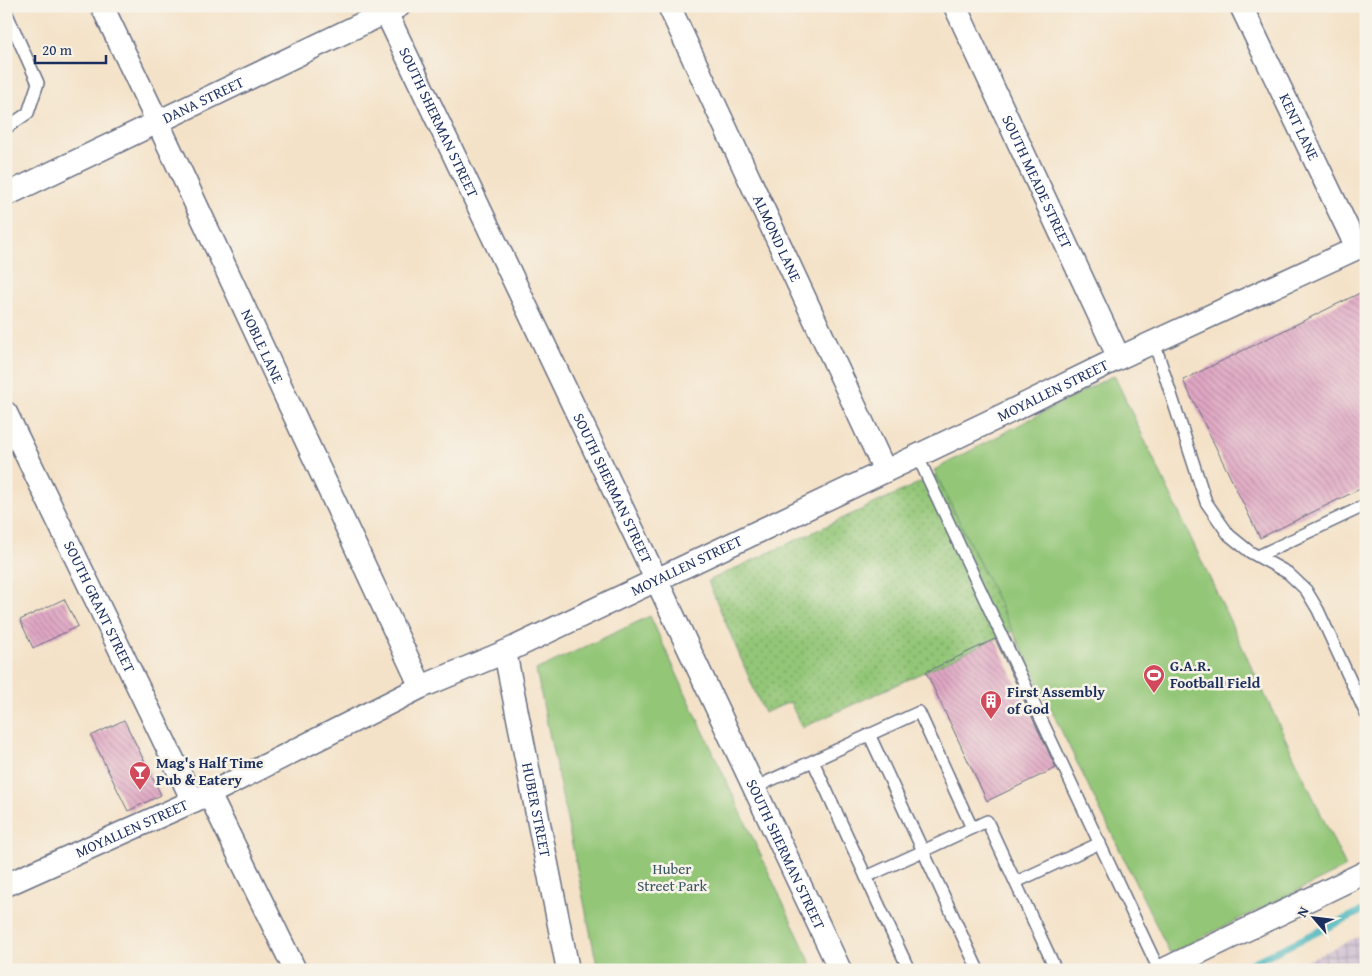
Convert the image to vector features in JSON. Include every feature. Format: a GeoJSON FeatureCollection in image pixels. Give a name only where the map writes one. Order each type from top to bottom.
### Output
{"type":"FeatureCollection","features":[{"type":"Feature","properties":{"kind":"street","name":"NOBLE LANE"},"geometry":{"type":"LineString","coordinates":[[102,6],[421,687]]}},
{"type":"Feature","properties":{"kind":"street","name":"ALMOND LANE"},"geometry":{"type":"LineString","coordinates":[[669,6],[885,471]]}},
{"type":"Feature","properties":{"kind":"street","name":"SOUTH MEADE STREET"},"geometry":{"type":"LineString","coordinates":[[955,6],[1119,358]]}},
{"type":"Feature","properties":{"kind":"street","name":"KENT LANE"},"geometry":{"type":"LineString","coordinates":[[1240,6],[1361,246]]}},
{"type":"Feature","properties":{"kind":"street","name":"DANA STREET"},"geometry":{"type":"LineString","coordinates":[[6,195],[158,123],[389,8]]}},
{"type":"Feature","properties":{"kind":"street","name":"SOUTH SHERMAN STREET"},"geometry":{"type":"LineString","coordinates":[[389,8],[840,970]]}},
{"type":"Feature","properties":{"kind":"street","name":"MOYALLEN STREET"},"geometry":{"type":"LineString","coordinates":[[6,885],[201,797],[421,687],[505,652],[1119,358],[1361,246]]}},
{"type":"Feature","properties":{"kind":"street","name":"SOUTH GRANT STREET"},"geometry":{"type":"LineString","coordinates":[[6,413],[201,797],[295,970]]}},
{"type":"Feature","properties":{"kind":"street","name":"HUBER STREET"},"geometry":{"type":"LineString","coordinates":[[505,652],[568,970]]}},
{"type":"Feature","properties":{"kind":"street"},"geometry":{"type":"LineString","coordinates":[[1163,970],[1366,872]]}},
{"type":"Feature","properties":{"kind":"lane"},"geometry":{"type":"LineString","coordinates":[[6,12],[38,84],[28,113],[6,128]]}},
{"type":"Feature","properties":{"kind":"lane"},"geometry":{"type":"LineString","coordinates":[[1154,342],[1206,502],[1229,535],[1250,552],[1288,573],[1306,590],[1318,610],[1366,714]]}},
{"type":"Feature","properties":{"kind":"lane"},"geometry":{"type":"LineString","coordinates":[[917,455],[1159,970]]}},
{"type":"Feature","properties":{"kind":"lane"},"geometry":{"type":"LineString","coordinates":[[1258,556],[1366,505]]}},
{"type":"Feature","properties":{"kind":"lane"},"geometry":{"type":"LineString","coordinates":[[754,788],[919,712],[972,828]]}},
{"type":"Feature","properties":{"kind":"lane"},"geometry":{"type":"LineString","coordinates":[[870,734],[978,970]]}},
{"type":"Feature","properties":{"kind":"lane"},"geometry":{"type":"LineString","coordinates":[[812,761],[909,970]]}},
{"type":"Feature","properties":{"kind":"lane"},"geometry":{"type":"LineString","coordinates":[[866,877],[988,821],[1056,970]]}},
{"type":"Feature","properties":{"kind":"lane"},"geometry":{"type":"LineString","coordinates":[[1016,882],[1100,843]]}},
{"type":"Feature","properties":{"kind":"shaded area"},"geometry":{"type":"Polygon","coordinates":[[[1366,933],[1366,970],[1287,970],[1366,933]]]}},
{"type":"Feature","properties":{"kind":"green space","name":"G.A.R. Football Field"},"geometry":{"type":"Polygon","coordinates":[[[1114,375],[1346,867],[1170,953],[934,470],[1114,375]]]}},
{"type":"Feature","properties":{"kind":"green space"},"geometry":{"type":"Polygon","coordinates":[[[936,475],[1013,631],[802,728],[790,702],[764,713],[708,581],[936,475]]]}},
{"type":"Feature","properties":{"kind":"green space","name":"Huber Street Park"},"geometry":{"type":"Polygon","coordinates":[[[650,616],[814,970],[598,970],[536,670],[650,616]]]}},
{"type":"Feature","properties":{"kind":"building"},"geometry":{"type":"Polygon","coordinates":[[[1366,290],[1366,486],[1260,538],[1183,380],[1366,290]]]}},
{"type":"Feature","properties":{"kind":"building"},"geometry":{"type":"Polygon","coordinates":[[[64,599],[78,626],[33,648],[20,620],[64,599]]]}},
{"type":"Feature","properties":{"kind":"building","name":"First Assembly of God"},"geometry":{"type":"Polygon","coordinates":[[[995,639],[1056,768],[987,801],[926,672],[995,639]]]}},
{"type":"Feature","properties":{"kind":"building"},"geometry":{"type":"Polygon","coordinates":[[[124,720],[161,795],[128,811],[91,736],[124,720]]]}},
{"type":"Feature","properties":{"kind":"waterway"},"geometry":{"type":"LineString","coordinates":[[1237,970],[1366,909]]}},
{"type":"Feature","properties":{"kind":"place","name":"G.A.R. Football Field"},"geometry":{"type":"Point","coordinates":[1154,694]}},
{"type":"Feature","properties":{"kind":"place","name":"First Assembly of God"},"geometry":{"type":"Point","coordinates":[991,720]}},
{"type":"Feature","properties":{"kind":"place","name":"Mag's Half Time Pub & Eatery"},"geometry":{"type":"Point","coordinates":[140,791]}}]}
